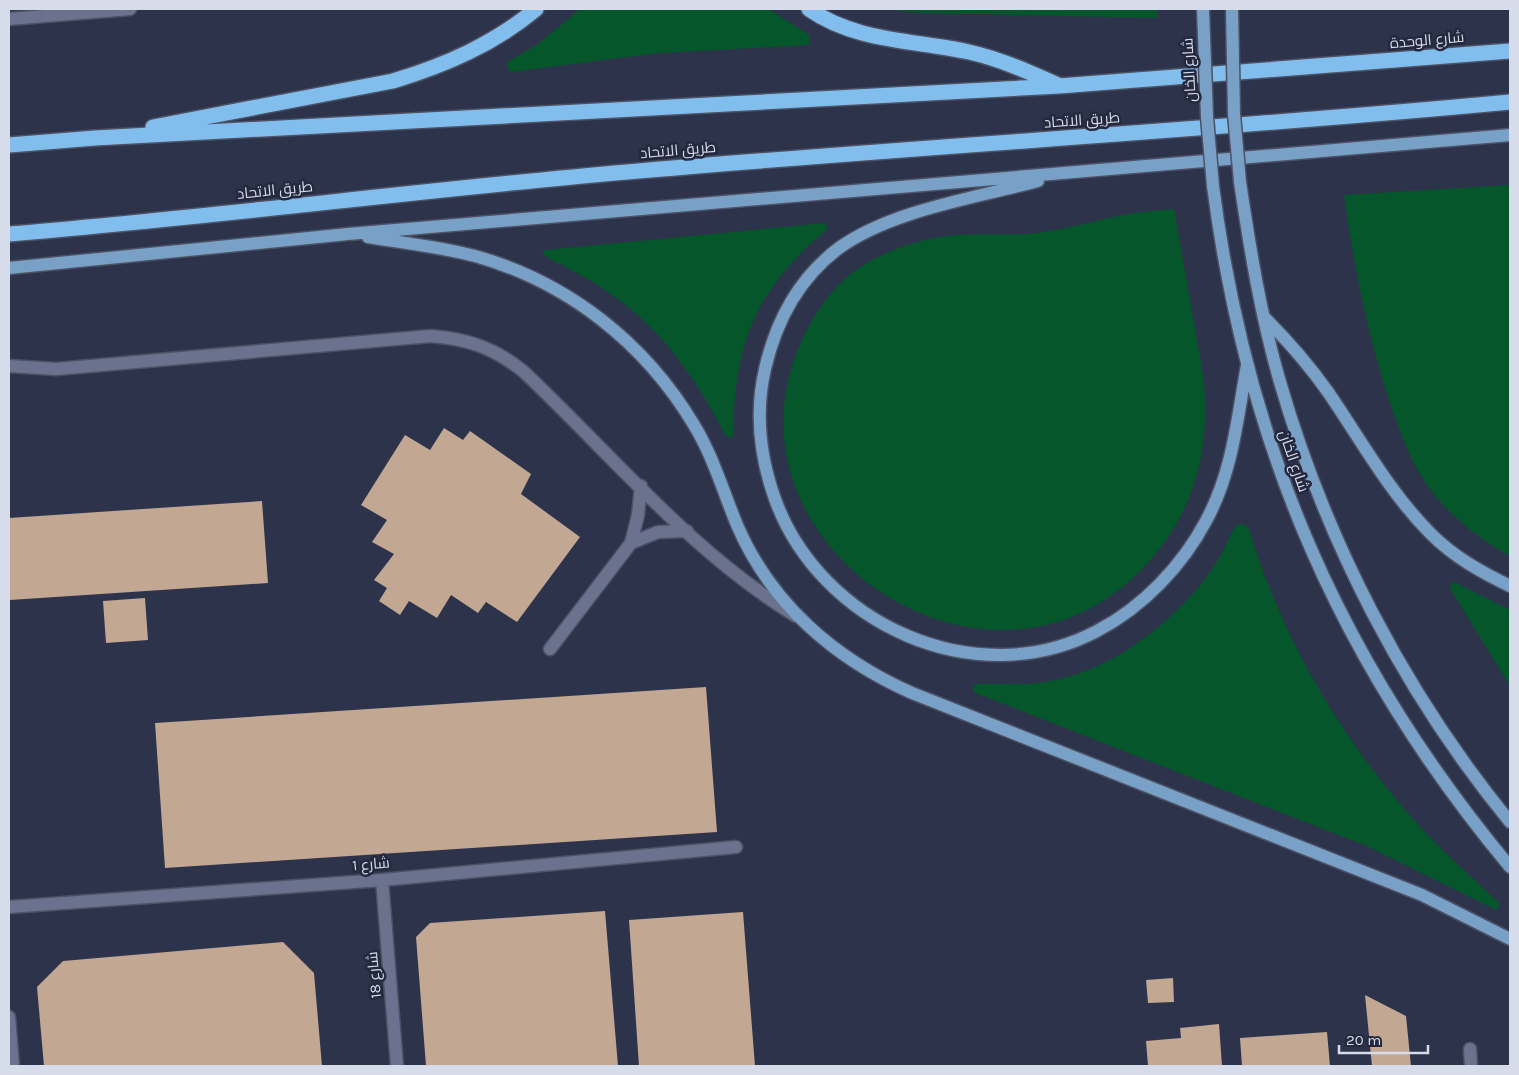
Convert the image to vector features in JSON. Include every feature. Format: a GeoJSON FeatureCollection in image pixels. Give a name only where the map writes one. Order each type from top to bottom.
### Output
{"type":"FeatureCollection","features":[{"type":"Feature","properties":{"kind":"highway"},"geometry":{"type":"LineString","coordinates":[[95,138],[393,81],[429,70],[463,56],[495,38],[536,9]]}},
{"type":"Feature","properties":{"kind":"highway"},"geometry":{"type":"LineString","coordinates":[[809,9],[824,19],[852,30],[880,38],[970,52],[1001,61],[1059,86]]}},
{"type":"Feature","properties":{"kind":"highway","name":"شارع الوحدة"},"geometry":{"type":"LineString","coordinates":[[1059,86],[1510,51]]}},
{"type":"Feature","properties":{"kind":"highway"},"geometry":{"type":"LineString","coordinates":[[9,145],[95,138],[1059,86]]}},
{"type":"Feature","properties":{"kind":"highway","name":"طريق الاتحاد"},"geometry":{"type":"LineString","coordinates":[[9,234],[135,224],[380,196],[626,172],[1352,117],[1510,102]]}},
{"type":"Feature","properties":{"kind":"main road","name":"شارع الخان"},"geometry":{"type":"LineString","coordinates":[[1203,9],[1207,117],[1222,255],[1247,365],[1274,458],[1299,523],[1327,586],[1359,648],[1432,767],[1474,824],[1510,867]]}},
{"type":"Feature","properties":{"kind":"main road","name":"شارع الخان"},"geometry":{"type":"LineString","coordinates":[[1232,9],[1234,114],[1240,182],[1263,316],[1280,382],[1301,447],[1352,573],[1384,634],[1418,693],[1456,750],[1510,822]]}},
{"type":"Feature","properties":{"kind":"main road"},"geometry":{"type":"LineString","coordinates":[[9,268],[348,234],[1510,135]]}},
{"type":"Feature","properties":{"kind":"main road"},"geometry":{"type":"LineString","coordinates":[[1479,138],[1510,145]]}},
{"type":"Feature","properties":{"kind":"main road"},"geometry":{"type":"LineString","coordinates":[[1074,172],[889,222],[862,234],[838,249],[816,269],[797,291],[776,331],[763,380],[760,413],[762,446],[768,479],[779,511],[795,541],[814,568],[862,612],[895,630],[946,648],[976,653],[1007,654],[1067,643],[1096,632],[1122,616],[1147,596],[1189,550],[1206,523],[1230,465],[1247,365]]}},
{"type":"Feature","properties":{"kind":"main road"},"geometry":{"type":"LineString","coordinates":[[348,234],[440,249],[500,264],[541,282],[572,299],[602,319],[654,368],[676,396],[711,458],[738,526],[754,560],[776,590],[798,617],[823,641],[880,679],[1422,895],[1510,939]]}},
{"type":"Feature","properties":{"kind":"main road"},"geometry":{"type":"LineString","coordinates":[[1263,316],[1309,366],[1380,473],[1431,534],[1456,555],[1483,573],[1510,586]]}},
{"type":"Feature","properties":{"kind":"street"},"geometry":{"type":"LineString","coordinates":[[9,19],[130,9]]}},
{"type":"Feature","properties":{"kind":"street"},"geometry":{"type":"LineString","coordinates":[[9,366],[56,369],[431,336],[475,342],[509,360],[538,384],[687,531],[739,578],[798,617]]}},
{"type":"Feature","properties":{"kind":"street"},"geometry":{"type":"LineString","coordinates":[[550,648],[631,543],[638,515],[641,486]]}},
{"type":"Feature","properties":{"kind":"street"},"geometry":{"type":"LineString","coordinates":[[631,543],[658,532],[687,531]]}},
{"type":"Feature","properties":{"kind":"street","name":"شارع 1"},"geometry":{"type":"LineString","coordinates":[[9,907],[382,880],[736,847]]}},
{"type":"Feature","properties":{"kind":"street","name":"شارع 18"},"geometry":{"type":"LineString","coordinates":[[382,880],[397,1066]]}},
{"type":"Feature","properties":{"kind":"street"},"geometry":{"type":"LineString","coordinates":[[9,1017],[13,1066]]}},
{"type":"Feature","properties":{"kind":"street"},"geometry":{"type":"LineString","coordinates":[[1470,1049],[1471,1066]]}},
{"type":"Feature","properties":{"kind":"green space"},"geometry":{"type":"Polygon","coordinates":[[[580,9],[769,9],[809,35],[809,45],[659,53],[510,72],[506,63],[538,44],[580,9]]]}},
{"type":"Feature","properties":{"kind":"green space"},"geometry":{"type":"Polygon","coordinates":[[[881,9],[1158,9],[1158,18],[921,13],[881,9]]]}},
{"type":"Feature","properties":{"kind":"green space"},"geometry":{"type":"Polygon","coordinates":[[[1510,185],[1510,556],[1475,534],[1445,507],[1427,485],[1411,457],[1391,406],[1375,354],[1357,275],[1344,195],[1510,185]]]}},
{"type":"Feature","properties":{"kind":"green space"},"geometry":{"type":"Polygon","coordinates":[[[1174,209],[1203,375],[1205,429],[1195,479],[1187,504],[1175,527],[1160,548],[1142,569],[1079,614],[1010,630],[941,621],[879,591],[828,544],[794,483],[784,414],[802,340],[828,297],[846,278],[867,263],[889,252],[923,241],[959,235],[1037,233],[1129,214],[1174,209]]]}},
{"type":"Feature","properties":{"kind":"green space"},"geometry":{"type":"Polygon","coordinates":[[[825,223],[828,228],[803,251],[783,274],[766,296],[754,320],[738,372],[733,436],[730,438],[725,435],[690,375],[661,338],[645,322],[627,306],[600,287],[542,254],[545,250],[825,223]]]}},
{"type":"Feature","properties":{"kind":"green space"},"geometry":{"type":"Polygon","coordinates":[[[1239,524],[1245,525],[1249,529],[1279,611],[1319,689],[1342,726],[1367,762],[1422,829],[1499,903],[1498,909],[1494,909],[1369,847],[973,692],[975,684],[1027,684],[1067,677],[1090,670],[1132,647],[1170,616],[1203,582],[1222,553],[1231,533],[1239,524]]]}},
{"type":"Feature","properties":{"kind":"green space"},"geometry":{"type":"Polygon","coordinates":[[[1454,582],[1510,610],[1510,686],[1451,590],[1450,586],[1454,582]]]}},
{"type":"Feature","properties":{"kind":"building"},"geometry":{"type":"Polygon","coordinates":[[[444,428],[463,440],[470,431],[531,474],[521,494],[580,537],[517,622],[486,602],[478,613],[451,595],[437,618],[409,601],[400,615],[379,601],[387,588],[374,580],[394,554],[372,542],[387,520],[361,505],[405,435],[430,450],[444,428]]]}},
{"type":"Feature","properties":{"kind":"building"},"geometry":{"type":"Polygon","coordinates":[[[262,501],[268,583],[10,600],[9,518],[262,501]]]}},
{"type":"Feature","properties":{"kind":"building"},"geometry":{"type":"Polygon","coordinates":[[[145,598],[148,640],[106,643],[103,601],[145,598]]]}},
{"type":"Feature","properties":{"kind":"building"},"geometry":{"type":"Polygon","coordinates":[[[706,687],[717,832],[165,868],[155,723],[706,687]]]}},
{"type":"Feature","properties":{"kind":"building"},"geometry":{"type":"Polygon","coordinates":[[[605,911],[618,1066],[426,1066],[416,937],[430,923],[605,911]]]}},
{"type":"Feature","properties":{"kind":"building"},"geometry":{"type":"Polygon","coordinates":[[[743,912],[755,1066],[639,1066],[629,920],[743,912]]]}},
{"type":"Feature","properties":{"kind":"building"},"geometry":{"type":"Polygon","coordinates":[[[283,942],[314,973],[322,1066],[44,1066],[37,987],[63,961],[283,942]]]}},
{"type":"Feature","properties":{"kind":"building"},"geometry":{"type":"Polygon","coordinates":[[[1173,978],[1174,1002],[1148,1003],[1146,980],[1173,978]]]}},
{"type":"Feature","properties":{"kind":"building"},"geometry":{"type":"Polygon","coordinates":[[[1365,995],[1406,1016],[1411,1066],[1372,1066],[1365,995]]]}},
{"type":"Feature","properties":{"kind":"building"},"geometry":{"type":"Polygon","coordinates":[[[1219,1024],[1222,1066],[1148,1066],[1146,1041],[1181,1038],[1180,1028],[1219,1024]]]}},
{"type":"Feature","properties":{"kind":"building"},"geometry":{"type":"Polygon","coordinates":[[[1327,1032],[1330,1066],[1242,1066],[1240,1038],[1327,1032]]]}}]}
